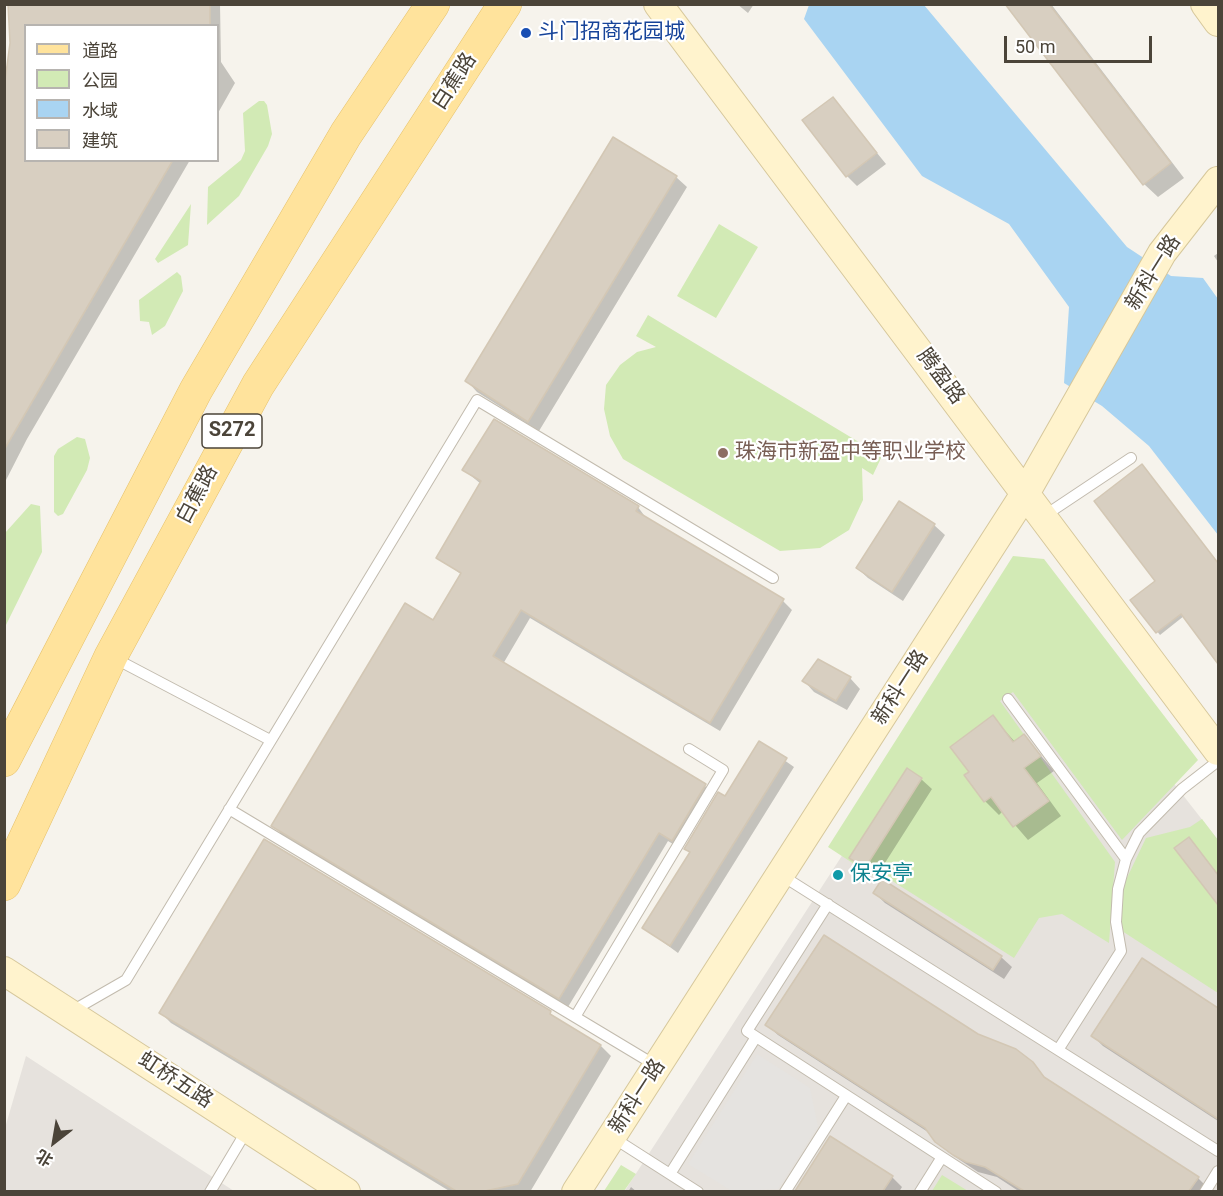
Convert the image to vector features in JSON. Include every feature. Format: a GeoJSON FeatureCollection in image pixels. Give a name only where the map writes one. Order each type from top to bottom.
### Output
{"type":"FeatureCollection","features":[{"type":"Feature","properties":{"kind":"main road","name":"S272"},"geometry":{"type":"LineString","coordinates":[[4,760],[196,390],[346,134],[433,4]]}},
{"type":"Feature","properties":{"kind":"main road","name":"白蕉路"},"geometry":{"type":"LineString","coordinates":[[4,884],[111,656],[258,385],[505,4]]}},
{"type":"Feature","properties":{"kind":"street","name":"腾盈路"},"geometry":{"type":"LineString","coordinates":[[658,4],[1218,751]]}},
{"type":"Feature","properties":{"kind":"street"},"geometry":{"type":"LineString","coordinates":[[1205,4],[1218,22]]}},
{"type":"Feature","properties":{"kind":"street","name":"新科一路"},"geometry":{"type":"LineString","coordinates":[[576,1191],[658,1067],[1026,492],[1162,253],[1218,181]]}},
{"type":"Feature","properties":{"kind":"street","name":"虹桥五路"},"geometry":{"type":"LineString","coordinates":[[4,971],[346,1191]]}},
{"type":"Feature","properties":{"kind":"lane"},"geometry":{"type":"LineString","coordinates":[[69,1012],[126,981],[477,400],[773,578]]}},
{"type":"Feature","properties":{"kind":"lane"},"geometry":{"type":"LineString","coordinates":[[1044,516],[1131,458]]}},
{"type":"Feature","properties":{"kind":"lane"},"geometry":{"type":"LineString","coordinates":[[111,656],[270,740]]}},
{"type":"Feature","properties":{"kind":"lane"},"geometry":{"type":"LineString","coordinates":[[1008,699],[1126,859]]}},
{"type":"Feature","properties":{"kind":"lane"},"geometry":{"type":"LineString","coordinates":[[574,1017],[723,770],[689,749]]}},
{"type":"Feature","properties":{"kind":"lane"},"geometry":{"type":"LineString","coordinates":[[1058,1050],[1121,951],[1116,921],[1118,890],[1126,859],[1139,833],[1159,810],[1218,761]]}},
{"type":"Feature","properties":{"kind":"lane"},"geometry":{"type":"LineString","coordinates":[[229,809],[658,1067]]}},
{"type":"Feature","properties":{"kind":"lane"},"geometry":{"type":"LineString","coordinates":[[781,874],[1218,1151]]}},
{"type":"Feature","properties":{"kind":"lane"},"geometry":{"type":"LineString","coordinates":[[828,904],[747,1031],[996,1191]]}},
{"type":"Feature","properties":{"kind":"lane"},"geometry":{"type":"LineString","coordinates":[[670,1174],[756,1037]]}},
{"type":"Feature","properties":{"kind":"lane"},"geometry":{"type":"LineString","coordinates":[[785,1191],[846,1096]]}},
{"type":"Feature","properties":{"kind":"lane"},"geometry":{"type":"LineString","coordinates":[[210,1191],[248,1128]]}},
{"type":"Feature","properties":{"kind":"lane"},"geometry":{"type":"LineString","coordinates":[[612,1136],[698,1191]]}},
{"type":"Feature","properties":{"kind":"lane"},"geometry":{"type":"LineString","coordinates":[[920,1191],[942,1157]]}},
{"type":"Feature","properties":{"kind":"lane"},"geometry":{"type":"LineString","coordinates":[[1205,1191],[1218,1171]]}},
{"type":"Feature","properties":{"kind":"shaded area"},"geometry":{"type":"Polygon","coordinates":[[[998,615],[1043,616],[1218,840],[1218,1191],[624,1192],[998,615]]]}},
{"type":"Feature","properties":{"kind":"shaded area"},"geometry":{"type":"Polygon","coordinates":[[[757,1054],[810,1088],[818,1126],[778,1189],[732,1191],[688,1164],[757,1054]]]}},
{"type":"Feature","properties":{"kind":"shaded area"},"geometry":{"type":"Polygon","coordinates":[[[26,1056],[234,1191],[5,1192],[5,1128],[26,1056]]]}},
{"type":"Feature","properties":{"kind":"green space"},"geometry":{"type":"Polygon","coordinates":[[[259,101],[264,101],[267,105],[272,134],[268,146],[239,196],[207,225],[208,187],[241,160],[245,151],[243,113],[259,101]]]}},
{"type":"Feature","properties":{"kind":"green space"},"geometry":{"type":"Polygon","coordinates":[[[191,204],[188,245],[158,263],[155,259],[191,204]]]}},
{"type":"Feature","properties":{"kind":"green space"},"geometry":{"type":"Polygon","coordinates":[[[719,224],[758,247],[716,318],[677,296],[719,224]]]}},
{"type":"Feature","properties":{"kind":"green space"},"geometry":{"type":"Polygon","coordinates":[[[177,272],[181,276],[183,291],[165,326],[152,335],[149,322],[140,321],[139,300],[177,272]]]}},
{"type":"Feature","properties":{"kind":"green space"},"geometry":{"type":"Polygon","coordinates":[[[648,315],[882,456],[873,475],[862,468],[863,500],[849,530],[820,548],[780,551],[623,459],[610,436],[604,409],[606,385],[620,365],[637,352],[656,347],[636,336],[648,315]]]}},
{"type":"Feature","properties":{"kind":"green space"},"geometry":{"type":"Polygon","coordinates":[[[77,437],[85,439],[90,458],[87,470],[63,514],[58,516],[54,512],[54,456],[58,449],[77,437]]]}},
{"type":"Feature","properties":{"kind":"green space"},"geometry":{"type":"Polygon","coordinates":[[[31,504],[40,506],[42,552],[5,627],[5,533],[31,504]]]}},
{"type":"Feature","properties":{"kind":"green space"},"geometry":{"type":"Polygon","coordinates":[[[1013,556],[1044,559],[1198,760],[1122,840],[1013,692],[1000,701],[1115,862],[1109,943],[1062,914],[1039,918],[1014,958],[886,877],[871,875],[828,847],[1013,556]]]}},
{"type":"Feature","properties":{"kind":"green space"},"geometry":{"type":"Polygon","coordinates":[[[1202,819],[1218,840],[1218,993],[1122,931],[1120,907],[1125,882],[1146,838],[1190,827],[1202,819]]]}},
{"type":"Feature","properties":{"kind":"green space"},"geometry":{"type":"Polygon","coordinates":[[[621,1165],[636,1174],[624,1191],[604,1191],[621,1165]]]}},
{"type":"Feature","properties":{"kind":"green space"},"geometry":{"type":"Polygon","coordinates":[[[942,1175],[968,1191],[932,1191],[942,1175]]]}},
{"type":"Feature","properties":{"kind":"water"},"geometry":{"type":"Polygon","coordinates":[[[809,5],[924,5],[1127,247],[1171,276],[1203,278],[1218,299],[1218,535],[1149,446],[1102,406],[1064,383],[1069,307],[1009,224],[922,176],[804,19],[809,5]]]}},
{"type":"Feature","properties":{"kind":"building"},"geometry":{"type":"Polygon","coordinates":[[[8,4],[210,4],[210,24],[24,24],[24,162],[172,162],[4,450],[4,88],[10,43],[8,4]]]}},
{"type":"Feature","properties":{"kind":"building"},"geometry":{"type":"Polygon","coordinates":[[[1005,4],[1049,4],[1171,163],[1143,185],[1005,4]]]}},
{"type":"Feature","properties":{"kind":"building"},"geometry":{"type":"Polygon","coordinates":[[[833,97],[877,153],[846,177],[802,120],[833,97]]]}},
{"type":"Feature","properties":{"kind":"building"},"geometry":{"type":"Polygon","coordinates":[[[613,137],[677,176],[528,422],[465,381],[613,137]]]}},
{"type":"Feature","properties":{"kind":"building"},"geometry":{"type":"Polygon","coordinates":[[[494,419],[639,506],[636,511],[784,599],[710,723],[521,610],[493,656],[706,784],[672,841],[659,833],[559,999],[271,826],[405,603],[433,620],[461,573],[436,558],[481,481],[462,470],[494,419]]]}},
{"type":"Feature","properties":{"kind":"building"},"geometry":{"type":"Polygon","coordinates":[[[1142,464],[1218,563],[1218,664],[1181,614],[1156,633],[1130,600],[1155,581],[1094,501],[1142,464]]]}},
{"type":"Feature","properties":{"kind":"building"},"geometry":{"type":"Polygon","coordinates":[[[899,501],[935,524],[892,592],[856,568],[899,501]]]}},
{"type":"Feature","properties":{"kind":"building"},"geometry":{"type":"Polygon","coordinates":[[[818,659],[851,677],[836,701],[802,681],[818,659]]]}},
{"type":"Feature","properties":{"kind":"building"},"geometry":{"type":"Polygon","coordinates":[[[993,715],[1013,742],[1024,734],[1041,756],[1024,768],[1049,801],[1013,827],[991,797],[984,802],[964,775],[969,772],[950,747],[993,715]]]}},
{"type":"Feature","properties":{"kind":"building"},"geometry":{"type":"Polygon","coordinates":[[[759,741],[787,758],[670,946],[642,928],[690,852],[684,849],[718,792],[725,796],[759,741]]]}},
{"type":"Feature","properties":{"kind":"building"},"geometry":{"type":"Polygon","coordinates":[[[907,768],[922,778],[865,868],[849,858],[907,768]]]}},
{"type":"Feature","properties":{"kind":"building"},"geometry":{"type":"Polygon","coordinates":[[[1189,837],[1218,875],[1218,905],[1174,848],[1189,837]]]}},
{"type":"Feature","properties":{"kind":"building"},"geometry":{"type":"Polygon","coordinates":[[[264,839],[551,1011],[550,1014],[601,1045],[518,1184],[485,1191],[456,1191],[159,1013],[264,839]]]}},
{"type":"Feature","properties":{"kind":"building"},"geometry":{"type":"Polygon","coordinates":[[[882,879],[1002,956],[993,970],[873,893],[882,879]]]}},
{"type":"Feature","properties":{"kind":"building"},"geometry":{"type":"Polygon","coordinates":[[[824,935],[978,1034],[1016,1049],[1033,1062],[1044,1077],[1199,1177],[1189,1191],[1024,1191],[985,1167],[966,1162],[953,1155],[935,1142],[925,1128],[765,1025],[824,935]]]}},
{"type":"Feature","properties":{"kind":"building"},"geometry":{"type":"Polygon","coordinates":[[[1142,958],[1218,1008],[1218,1119],[1091,1036],[1142,958]]]}},
{"type":"Feature","properties":{"kind":"building"},"geometry":{"type":"Polygon","coordinates":[[[830,1136],[893,1176],[883,1191],[795,1191],[830,1136]]]}},
{"type":"Feature","properties":{"kind":"place","name":"斗门招商花园城"},"geometry":{"type":"Point","coordinates":[526,33]}},
{"type":"Feature","properties":{"kind":"place","name":"珠海市新盈中等职业学校"},"geometry":{"type":"Point","coordinates":[723,453]}},
{"type":"Feature","properties":{"kind":"place","name":"保安亭"},"geometry":{"type":"Point","coordinates":[838,875]}}]}
